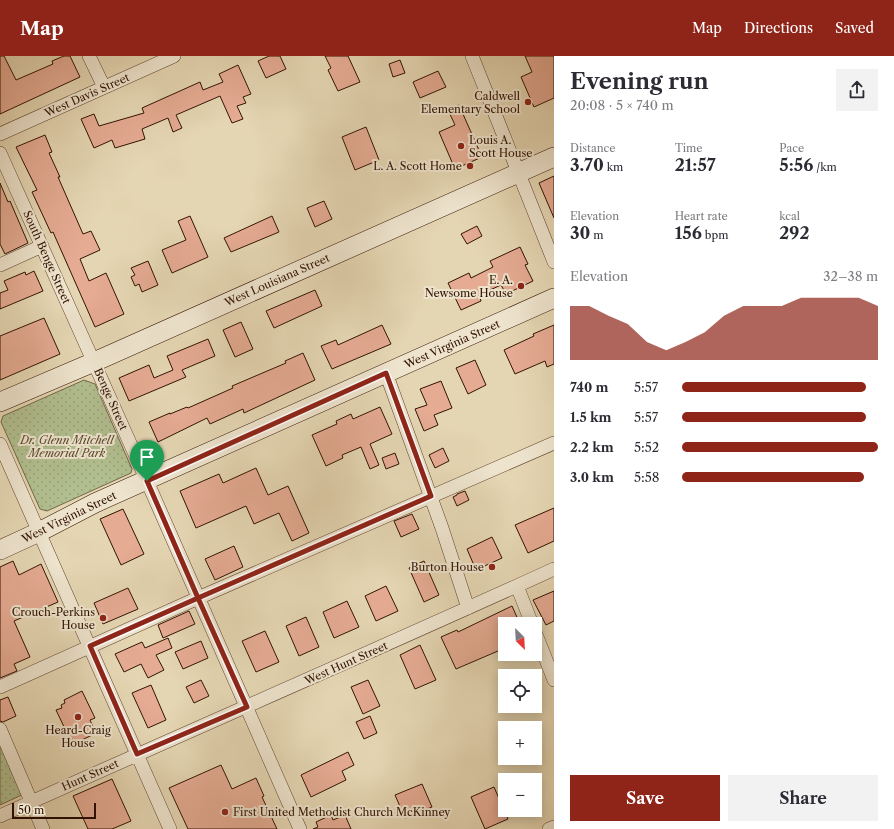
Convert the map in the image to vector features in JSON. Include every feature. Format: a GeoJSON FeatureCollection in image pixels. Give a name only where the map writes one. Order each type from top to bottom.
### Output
{"type":"FeatureCollection","features":[{"type":"Feature","properties":{"kind":"main road","name":"West Louisiana Street"},"geometry":{"type":"LineString","coordinates":[[0,402],[94,362],[554,157]]}},
{"type":"Feature","properties":{"kind":"main road","name":"West Virginia Street"},"geometry":{"type":"LineString","coordinates":[[0,550],[39,532],[84,508],[554,298]]}},
{"type":"Feature","properties":{"kind":"street"},"geometry":{"type":"LineString","coordinates":[[89,56],[104,87]]}},
{"type":"Feature","properties":{"kind":"street","name":"West Davis Street"},"geometry":{"type":"LineString","coordinates":[[0,134],[174,56]]}},
{"type":"Feature","properties":{"kind":"street"},"geometry":{"type":"LineString","coordinates":[[472,56],[554,262]]}},
{"type":"Feature","properties":{"kind":"street","name":"South Benge Street"},"geometry":{"type":"LineString","coordinates":[[0,153],[94,362]]}},
{"type":"Feature","properties":{"kind":"street"},"geometry":{"type":"LineString","coordinates":[[0,265],[42,246]]}},
{"type":"Feature","properties":{"kind":"street","name":"Benge Street"},"geometry":{"type":"LineString","coordinates":[[94,362],[300,829]]}},
{"type":"Feature","properties":{"kind":"street"},"geometry":{"type":"LineString","coordinates":[[386,373],[431,496],[468,608]]}},
{"type":"Feature","properties":{"kind":"street"},"geometry":{"type":"LineString","coordinates":[[0,687],[198,598],[554,443]]}},
{"type":"Feature","properties":{"kind":"street"},"geometry":{"type":"LineString","coordinates":[[0,444],[170,829]]}},
{"type":"Feature","properties":{"kind":"street","name":"West Hunt Street"},"geometry":{"type":"LineString","coordinates":[[137,754],[247,707],[554,569]]}},
{"type":"Feature","properties":{"kind":"street"},"geometry":{"type":"LineString","coordinates":[[517,586],[529,617]]}},
{"type":"Feature","properties":{"kind":"street"},"geometry":{"type":"LineString","coordinates":[[542,650],[554,680]]}},
{"type":"Feature","properties":{"kind":"street"},"geometry":{"type":"LineString","coordinates":[[0,729],[44,829]]}},
{"type":"Feature","properties":{"kind":"street","name":"Hunt Street"},"geometry":{"type":"LineString","coordinates":[[0,816],[137,754]]}},
{"type":"Feature","properties":{"kind":"street"},"geometry":{"type":"LineString","coordinates":[[549,829],[554,826]]}},
{"type":"Feature","properties":{"kind":"green space","name":"Dr. Glenn Mitchell Memorial Park"},"geometry":{"type":"Polygon","coordinates":[[[84,380],[95,384],[132,469],[131,473],[47,511],[40,509],[1,422],[3,416],[84,380]]]}},
{"type":"Feature","properties":{"kind":"green space"},"geometry":{"type":"Polygon","coordinates":[[[0,740],[24,794],[0,805],[0,740]]]}},
{"type":"Feature","properties":{"kind":"building"},"geometry":{"type":"Polygon","coordinates":[[[0,56],[4,56],[16,80],[53,64],[52,61],[64,56],[70,56],[80,77],[0,114],[0,56]]]}},
{"type":"Feature","properties":{"kind":"building"},"geometry":{"type":"Polygon","coordinates":[[[269,56],[280,56],[286,69],[266,78],[258,61],[269,56]]]}},
{"type":"Feature","properties":{"kind":"building"},"geometry":{"type":"Polygon","coordinates":[[[325,56],[348,56],[360,82],[338,91],[328,70],[331,68],[325,56]]]}},
{"type":"Feature","properties":{"kind":"building"},"geometry":{"type":"Polygon","coordinates":[[[525,56],[554,56],[554,98],[534,107],[521,77],[532,72],[525,56]]]}},
{"type":"Feature","properties":{"kind":"building"},"geometry":{"type":"Polygon","coordinates":[[[400,60],[405,73],[393,77],[389,64],[400,60]]]}},
{"type":"Feature","properties":{"kind":"building"},"geometry":{"type":"Polygon","coordinates":[[[238,65],[251,94],[243,97],[246,103],[237,106],[243,119],[232,123],[220,96],[176,115],[182,128],[173,132],[168,118],[142,129],[145,139],[115,148],[112,140],[94,148],[81,119],[94,114],[99,126],[144,113],[142,108],[200,82],[203,90],[223,82],[219,74],[238,65]]]}},
{"type":"Feature","properties":{"kind":"building"},"geometry":{"type":"Polygon","coordinates":[[[438,71],[446,87],[420,98],[413,82],[438,71]]]}},
{"type":"Feature","properties":{"kind":"building","name":"Louis A. Scott House"},"geometry":{"type":"Polygon","coordinates":[[[459,105],[482,157],[455,169],[439,132],[455,125],[448,110],[459,105]]]}},
{"type":"Feature","properties":{"kind":"building"},"geometry":{"type":"Polygon","coordinates":[[[366,127],[379,160],[355,170],[342,137],[366,127]]]}},
{"type":"Feature","properties":{"kind":"building"},"geometry":{"type":"Polygon","coordinates":[[[45,135],[52,152],[49,153],[60,177],[58,177],[83,234],[91,231],[100,250],[80,259],[89,281],[106,273],[124,314],[95,327],[53,232],[51,233],[32,192],[37,190],[16,147],[45,135]]]}},
{"type":"Feature","properties":{"kind":"building"},"geometry":{"type":"Polygon","coordinates":[[[554,176],[554,218],[539,183],[554,176]]]}},
{"type":"Feature","properties":{"kind":"building"},"geometry":{"type":"Polygon","coordinates":[[[0,183],[8,202],[10,201],[28,243],[5,254],[0,244],[0,183]]]}},
{"type":"Feature","properties":{"kind":"building"},"geometry":{"type":"Polygon","coordinates":[[[324,201],[332,219],[315,227],[307,208],[324,201]]]}},
{"type":"Feature","properties":{"kind":"building"},"geometry":{"type":"Polygon","coordinates":[[[190,216],[208,257],[172,273],[162,250],[186,240],[178,221],[190,216]]]}},
{"type":"Feature","properties":{"kind":"building"},"geometry":{"type":"Polygon","coordinates":[[[272,216],[279,232],[231,252],[224,238],[272,216]]]}},
{"type":"Feature","properties":{"kind":"building"},"geometry":{"type":"Polygon","coordinates":[[[477,226],[482,236],[467,244],[461,234],[477,226]]]}},
{"type":"Feature","properties":{"kind":"building"},"geometry":{"type":"Polygon","coordinates":[[[520,247],[528,264],[525,265],[533,281],[506,294],[501,285],[479,295],[481,301],[461,310],[448,283],[469,273],[471,278],[493,267],[490,261],[520,247]]]}},
{"type":"Feature","properties":{"kind":"building"},"geometry":{"type":"Polygon","coordinates":[[[148,261],[158,285],[142,292],[139,284],[135,286],[131,277],[135,275],[131,268],[148,261]]]}},
{"type":"Feature","properties":{"kind":"building"},"geometry":{"type":"Polygon","coordinates":[[[34,271],[43,291],[0,309],[0,293],[8,290],[4,281],[25,272],[26,275],[34,271]]]}},
{"type":"Feature","properties":{"kind":"building"},"geometry":{"type":"Polygon","coordinates":[[[315,290],[322,306],[274,328],[266,311],[315,290]]]}},
{"type":"Feature","properties":{"kind":"building"},"geometry":{"type":"Polygon","coordinates":[[[44,318],[60,354],[0,380],[0,336],[44,318]]]}},
{"type":"Feature","properties":{"kind":"building"},"geometry":{"type":"Polygon","coordinates":[[[241,322],[253,349],[235,357],[223,330],[241,322]]]}},
{"type":"Feature","properties":{"kind":"building"},"geometry":{"type":"Polygon","coordinates":[[[382,325],[391,344],[332,369],[321,346],[336,340],[338,345],[382,325]]]}},
{"type":"Feature","properties":{"kind":"building"},"geometry":{"type":"Polygon","coordinates":[[[554,325],[554,364],[547,367],[545,361],[515,374],[504,350],[534,336],[533,334],[554,325]]]}},
{"type":"Feature","properties":{"kind":"building"},"geometry":{"type":"Polygon","coordinates":[[[208,339],[215,356],[182,370],[186,377],[129,401],[119,378],[149,365],[154,378],[173,370],[167,356],[208,339]]]}},
{"type":"Feature","properties":{"kind":"building"},"geometry":{"type":"Polygon","coordinates":[[[303,353],[315,380],[244,413],[243,409],[210,424],[207,418],[158,442],[149,422],[170,413],[187,407],[188,408],[233,388],[232,386],[286,363],[285,361],[303,353]]]}},
{"type":"Feature","properties":{"kind":"building"},"geometry":{"type":"Polygon","coordinates":[[[475,360],[486,385],[468,394],[456,368],[475,360]]]}},
{"type":"Feature","properties":{"kind":"building"},"geometry":{"type":"Polygon","coordinates":[[[441,381],[452,408],[434,415],[438,425],[424,431],[415,409],[427,405],[420,389],[441,381]]]}},
{"type":"Feature","properties":{"kind":"building"},"geometry":{"type":"Polygon","coordinates":[[[380,407],[392,434],[370,444],[379,465],[370,469],[361,447],[342,455],[343,458],[326,466],[312,435],[337,424],[336,421],[351,414],[353,419],[380,407]]]}},
{"type":"Feature","properties":{"kind":"building"},"geometry":{"type":"Polygon","coordinates":[[[443,448],[449,461],[435,468],[429,455],[443,448]]]}},
{"type":"Feature","properties":{"kind":"building"},"geometry":{"type":"Polygon","coordinates":[[[395,453],[399,464],[386,469],[382,458],[395,453]]]}},
{"type":"Feature","properties":{"kind":"building"},"geometry":{"type":"Polygon","coordinates":[[[256,468],[268,495],[288,486],[309,533],[292,541],[279,513],[254,524],[246,506],[196,528],[180,491],[219,474],[223,483],[256,468]]]}},
{"type":"Feature","properties":{"kind":"building"},"geometry":{"type":"Polygon","coordinates":[[[465,491],[469,500],[457,506],[453,497],[465,491]]]}},
{"type":"Feature","properties":{"kind":"building"},"geometry":{"type":"Polygon","coordinates":[[[554,508],[554,541],[528,553],[515,525],[554,508]]]}},
{"type":"Feature","properties":{"kind":"building"},"geometry":{"type":"Polygon","coordinates":[[[123,509],[144,554],[121,565],[100,519],[123,509]]]}},
{"type":"Feature","properties":{"kind":"building"},"geometry":{"type":"Polygon","coordinates":[[[412,514],[419,529],[401,537],[394,521],[412,514]]]}},
{"type":"Feature","properties":{"kind":"building"},"geometry":{"type":"Polygon","coordinates":[[[492,537],[502,558],[476,570],[467,549],[492,537]]]}},
{"type":"Feature","properties":{"kind":"building"},"geometry":{"type":"Polygon","coordinates":[[[234,546],[243,567],[215,580],[205,559],[234,546]]]}},
{"type":"Feature","properties":{"kind":"building"},"geometry":{"type":"Polygon","coordinates":[[[13,561],[19,575],[41,564],[58,602],[14,621],[30,657],[14,664],[17,671],[0,678],[0,567],[13,561]]]}},
{"type":"Feature","properties":{"kind":"building"},"geometry":{"type":"Polygon","coordinates":[[[424,561],[439,595],[424,602],[409,568],[424,561]]]}},
{"type":"Feature","properties":{"kind":"building"},"geometry":{"type":"Polygon","coordinates":[[[386,586],[398,611],[376,621],[365,596],[386,586]]]}},
{"type":"Feature","properties":{"kind":"building"},"geometry":{"type":"Polygon","coordinates":[[[128,588],[138,609],[103,624],[94,603],[128,588]]]}},
{"type":"Feature","properties":{"kind":"building"},"geometry":{"type":"Polygon","coordinates":[[[554,591],[554,621],[546,625],[533,600],[554,591]]]}},
{"type":"Feature","properties":{"kind":"building"},"geometry":{"type":"Polygon","coordinates":[[[347,601],[359,627],[334,638],[323,612],[347,601]]]}},
{"type":"Feature","properties":{"kind":"building"},"geometry":{"type":"Polygon","coordinates":[[[512,606],[517,617],[498,617],[498,651],[456,669],[441,637],[457,630],[458,632],[512,606]]]}},
{"type":"Feature","properties":{"kind":"building"},"geometry":{"type":"Polygon","coordinates":[[[189,611],[195,624],[163,638],[158,625],[189,611]]]}},
{"type":"Feature","properties":{"kind":"building"},"geometry":{"type":"Polygon","coordinates":[[[306,617],[319,647],[299,656],[286,626],[306,617]]]}},
{"type":"Feature","properties":{"kind":"building"},"geometry":{"type":"Polygon","coordinates":[[[265,631],[279,662],[256,672],[242,641],[265,631]]]}},
{"type":"Feature","properties":{"kind":"building"},"geometry":{"type":"Polygon","coordinates":[[[168,638],[172,648],[156,655],[164,670],[148,678],[141,664],[124,672],[115,654],[142,642],[145,648],[168,638]]]}},
{"type":"Feature","properties":{"kind":"building"},"geometry":{"type":"Polygon","coordinates":[[[201,641],[208,658],[183,669],[175,652],[201,641]]]}},
{"type":"Feature","properties":{"kind":"building"},"geometry":{"type":"Polygon","coordinates":[[[420,645],[436,680],[415,689],[400,655],[420,645]]]}},
{"type":"Feature","properties":{"kind":"building"},"geometry":{"type":"Polygon","coordinates":[[[201,680],[209,696],[194,703],[186,687],[201,680]]]}},
{"type":"Feature","properties":{"kind":"building"},"geometry":{"type":"Polygon","coordinates":[[[368,680],[380,706],[363,714],[351,687],[368,680]]]}},
{"type":"Feature","properties":{"kind":"building"},"geometry":{"type":"Polygon","coordinates":[[[151,685],[166,720],[148,728],[132,693],[151,685]]]}},
{"type":"Feature","properties":{"kind":"building","name":"Heard-Craig House"},"geometry":{"type":"Polygon","coordinates":[[[82,691],[95,718],[90,720],[96,733],[74,744],[68,730],[66,731],[56,710],[62,708],[61,705],[65,703],[64,700],[82,691]]]}},
{"type":"Feature","properties":{"kind":"building"},"geometry":{"type":"Polygon","coordinates":[[[8,697],[16,716],[3,722],[0,721],[0,700],[8,697]]]}},
{"type":"Feature","properties":{"kind":"building"},"geometry":{"type":"Polygon","coordinates":[[[370,716],[377,733],[364,739],[356,722],[370,716]]]}},
{"type":"Feature","properties":{"kind":"building"},"geometry":{"type":"Polygon","coordinates":[[[348,752],[354,765],[342,771],[346,780],[311,797],[301,775],[348,752]]]}},
{"type":"Feature","properties":{"kind":"building","name":"First United Methodist Church McKinney"},"geometry":{"type":"Polygon","coordinates":[[[221,765],[232,789],[256,778],[264,796],[262,797],[277,829],[188,829],[169,788],[221,765]]]}},
{"type":"Feature","properties":{"kind":"building"},"geometry":{"type":"Polygon","coordinates":[[[112,779],[131,821],[112,829],[88,829],[73,796],[112,779]]]}},
{"type":"Feature","properties":{"kind":"building"},"geometry":{"type":"Polygon","coordinates":[[[422,784],[432,807],[405,818],[395,795],[422,784]]]}},
{"type":"Feature","properties":{"kind":"building"},"geometry":{"type":"Polygon","coordinates":[[[494,787],[498,796],[498,817],[507,817],[508,819],[485,829],[471,797],[494,787]]]}},
{"type":"Feature","properties":{"kind":"building"},"geometry":{"type":"Polygon","coordinates":[[[331,815],[333,820],[345,815],[351,829],[313,829],[318,827],[316,822],[331,815]]]}},
{"type":"Feature","properties":{"kind":"place","name":"Caldwell Elementary School"},"geometry":{"type":"Point","coordinates":[528,102]}},
{"type":"Feature","properties":{"kind":"place","name":"Louis A. Scott House"},"geometry":{"type":"Point","coordinates":[461,146]}},
{"type":"Feature","properties":{"kind":"place","name":"L. A. Scott Home"},"geometry":{"type":"Point","coordinates":[470,166]}},
{"type":"Feature","properties":{"kind":"place","name":"E. A. Newsome House"},"geometry":{"type":"Point","coordinates":[521,286]}},
{"type":"Feature","properties":{"kind":"place","name":"Burton House"},"geometry":{"type":"Point","coordinates":[492,567]}},
{"type":"Feature","properties":{"kind":"place","name":"Crouch-Perkins House"},"geometry":{"type":"Point","coordinates":[103,618]}},
{"type":"Feature","properties":{"kind":"place","name":"Heard-Craig House"},"geometry":{"type":"Point","coordinates":[78,717]}},
{"type":"Feature","properties":{"kind":"place","name":"First United Methodist Church McKinney"},"geometry":{"type":"Point","coordinates":[225,812]}},
{"type":"Feature","properties":{"kind":"route"},"geometry":{"type":"LineString","coordinates":[[147,481],[198,598],[90,646],[137,754],[247,707],[198,598],[431,496],[386,373],[147,481]]}}]}
